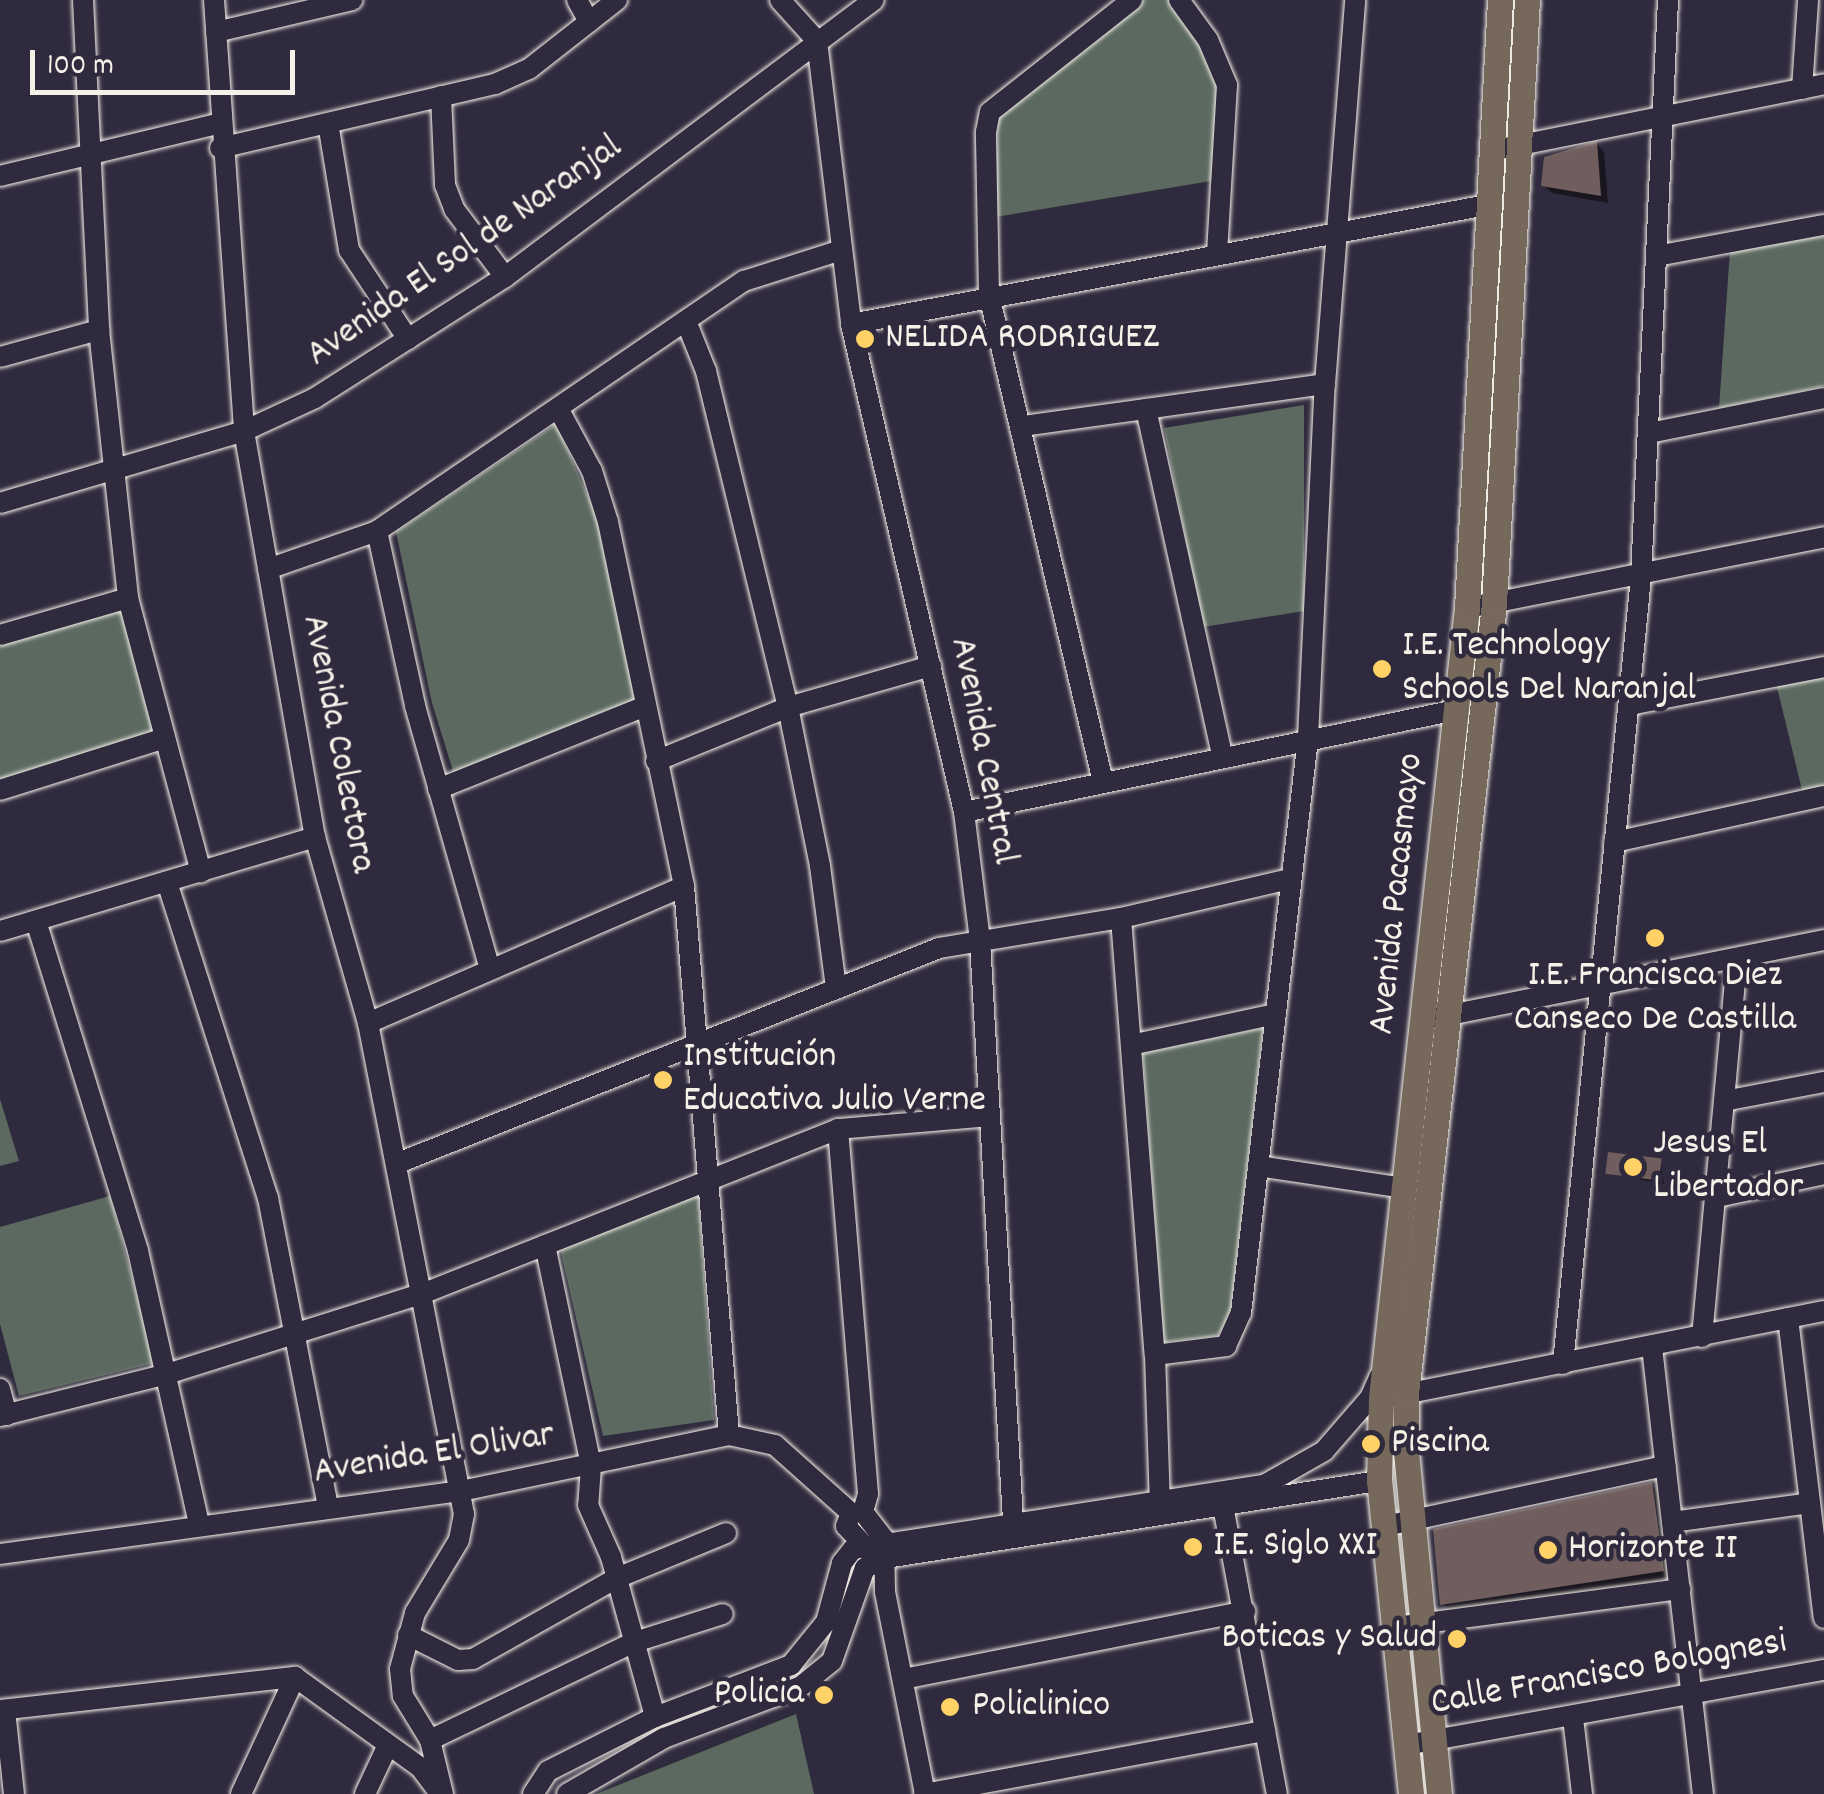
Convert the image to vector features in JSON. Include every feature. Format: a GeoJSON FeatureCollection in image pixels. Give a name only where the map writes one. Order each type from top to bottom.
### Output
{"type":"FeatureCollection","features":[{"type":"Feature","properties":{"kind":"main road","name":"Avenida Pacasmayo"},"geometry":{"type":"LineString","coordinates":[[1411,1794],[1379,1480],[1448,1016],[1494,603],[1508,148],[1500,0]]}},
{"type":"Feature","properties":{"kind":"main road","name":"Avenida Pacasmayo"},"geometry":{"type":"LineString","coordinates":[[1394,1396],[1385,1365],[1467,608],[1492,204],[1508,148],[1527,0]]}},
{"type":"Feature","properties":{"kind":"main road"},"geometry":{"type":"LineString","coordinates":[[1394,1396],[1412,1520],[1439,1794]]}},
{"type":"Feature","properties":{"kind":"street"},"geometry":{"type":"LineString","coordinates":[[83,0],[100,330],[112,474],[128,598],[162,739],[201,872]]}},
{"type":"Feature","properties":{"kind":"street","name":"Avenida Colectora"},"geometry":{"type":"LineString","coordinates":[[214,0],[220,148],[244,431],[315,838],[368,1023],[460,1491],[460,1540],[408,1636]]}},
{"type":"Feature","properties":{"kind":"street"},"geometry":{"type":"LineString","coordinates":[[216,32],[352,0]]}},
{"type":"Feature","properties":{"kind":"street"},"geometry":{"type":"LineString","coordinates":[[577,0],[589,22]]}},
{"type":"Feature","properties":{"kind":"street"},"geometry":{"type":"LineString","coordinates":[[220,148],[440,96],[529,69],[617,0]]}},
{"type":"Feature","properties":{"kind":"street"},"geometry":{"type":"LineString","coordinates":[[780,0],[817,41]]}},
{"type":"Feature","properties":{"kind":"street","name":"Avenida El Sol de Naranjal"},"geometry":{"type":"LineString","coordinates":[[0,503],[112,474],[244,431],[315,398],[505,277],[874,0]]}},
{"type":"Feature","properties":{"kind":"street"},"geometry":{"type":"LineString","coordinates":[[1104,782],[989,295],[990,112],[1132,0]]}},
{"type":"Feature","properties":{"kind":"street"},"geometry":{"type":"LineString","coordinates":[[1179,0],[1208,40],[1226,86],[1217,253]]}},
{"type":"Feature","properties":{"kind":"street"},"geometry":{"type":"LineString","coordinates":[[1155,1355],[1226,1346],[1236,1331],[1308,738],[1326,384],[1355,0]]}},
{"type":"Feature","properties":{"kind":"street"},"geometry":{"type":"LineString","coordinates":[[1563,1364],[1597,990],[1641,577],[1668,0]]}},
{"type":"Feature","properties":{"kind":"street"},"geometry":{"type":"LineString","coordinates":[[1802,89],[1808,0]]}},
{"type":"Feature","properties":{"kind":"street","name":"Avenida Central"},"geometry":{"type":"LineString","coordinates":[[817,41],[851,324],[964,812],[980,942],[1013,1530]]}},
{"type":"Feature","properties":{"kind":"street"},"geometry":{"type":"LineString","coordinates":[[1508,148],[1824,84]]}},
{"type":"Feature","properties":{"kind":"street"},"geometry":{"type":"LineString","coordinates":[[440,96],[445,185],[454,208],[505,277]]}},
{"type":"Feature","properties":{"kind":"street"},"geometry":{"type":"LineString","coordinates":[[0,176],[220,122]]}},
{"type":"Feature","properties":{"kind":"street"},"geometry":{"type":"LineString","coordinates":[[328,123],[349,250],[408,339]]}},
{"type":"Feature","properties":{"kind":"street"},"geometry":{"type":"LineString","coordinates":[[851,324],[989,295],[1492,204]]}},
{"type":"Feature","properties":{"kind":"street"},"geometry":{"type":"LineString","coordinates":[[1656,256],[1824,225]]}},
{"type":"Feature","properties":{"kind":"street"},"geometry":{"type":"LineString","coordinates":[[268,569],[378,531],[744,281],[841,250]]}},
{"type":"Feature","properties":{"kind":"street"},"geometry":{"type":"LineString","coordinates":[[686,321],[706,371],[788,707],[820,866],[836,988]]}},
{"type":"Feature","properties":{"kind":"street"},"geometry":{"type":"LineString","coordinates":[[0,357],[100,330]]}},
{"type":"Feature","properties":{"kind":"street"},"geometry":{"type":"LineString","coordinates":[[1023,426],[1326,384]]}},
{"type":"Feature","properties":{"kind":"street"},"geometry":{"type":"LineString","coordinates":[[1649,433],[1824,398]]}},
{"type":"Feature","properties":{"kind":"street"},"geometry":{"type":"LineString","coordinates":[[1146,409],[1222,756]]}},
{"type":"Feature","properties":{"kind":"street"},"geometry":{"type":"LineString","coordinates":[[559,410],[592,471],[608,522],[684,886],[729,1435]]}},
{"type":"Feature","properties":{"kind":"street"},"geometry":{"type":"LineString","coordinates":[[378,531],[438,789],[490,969]]}},
{"type":"Feature","properties":{"kind":"street"},"geometry":{"type":"LineString","coordinates":[[1467,608],[1641,577],[1824,537]]}},
{"type":"Feature","properties":{"kind":"street"},"geometry":{"type":"LineString","coordinates":[[0,635],[128,598]]}},
{"type":"Feature","properties":{"kind":"street"},"geometry":{"type":"LineString","coordinates":[[656,761],[788,707],[931,666]]}},
{"type":"Feature","properties":{"kind":"street"},"geometry":{"type":"LineString","coordinates":[[1629,705],[1824,666]]}},
{"type":"Feature","properties":{"kind":"street"},"geometry":{"type":"LineString","coordinates":[[438,789],[646,706]]}},
{"type":"Feature","properties":{"kind":"street"},"geometry":{"type":"LineString","coordinates":[[964,812],[1456,710]]}},
{"type":"Feature","properties":{"kind":"street"},"geometry":{"type":"LineString","coordinates":[[0,790],[162,739]]}},
{"type":"Feature","properties":{"kind":"street"},"geometry":{"type":"LineString","coordinates":[[1614,842],[1824,796]]}},
{"type":"Feature","properties":{"kind":"street"},"geometry":{"type":"LineString","coordinates":[[0,931],[315,838]]}},
{"type":"Feature","properties":{"kind":"street"},"geometry":{"type":"LineString","coordinates":[[398,1163],[938,948],[1121,918],[1290,879]]}},
{"type":"Feature","properties":{"kind":"street"},"geometry":{"type":"LineString","coordinates":[[167,882],[268,1198],[328,1507]]}},
{"type":"Feature","properties":{"kind":"street"},"geometry":{"type":"LineString","coordinates":[[368,1023],[684,886]]}},
{"type":"Feature","properties":{"kind":"street"},"geometry":{"type":"LineString","coordinates":[[1121,918],[1155,1355],[1160,1508]]}},
{"type":"Feature","properties":{"kind":"street"},"geometry":{"type":"LineString","coordinates":[[36,921],[124,1200],[199,1525]]}},
{"type":"Feature","properties":{"kind":"street"},"geometry":{"type":"LineString","coordinates":[[1422,1020],[1597,990],[1824,940]]}},
{"type":"Feature","properties":{"kind":"street"},"geometry":{"type":"LineString","coordinates":[[1702,1337],[1736,960]]}},
{"type":"Feature","properties":{"kind":"street"},"geometry":{"type":"LineString","coordinates":[[1131,1045],[1276,1014]]}},
{"type":"Feature","properties":{"kind":"street"},"geometry":{"type":"LineString","coordinates":[[1724,1101],[1824,1082]]}},
{"type":"Feature","properties":{"kind":"street"},"geometry":{"type":"LineString","coordinates":[[0,1389],[4,1415],[167,1374],[424,1293],[838,1129],[989,1116]]}},
{"type":"Feature","properties":{"kind":"street"},"geometry":{"type":"LineString","coordinates":[[568,1794],[664,1738],[800,1686],[832,1660],[846,1636],[865,1568],[868,1494],[838,1129]]}},
{"type":"Feature","properties":{"kind":"street"},"geometry":{"type":"LineString","coordinates":[[1258,1166],[1403,1188]]}},
{"type":"Feature","properties":{"kind":"street"},"geometry":{"type":"LineString","coordinates":[[1717,1197],[1824,1174]]}},
{"type":"Feature","properties":{"kind":"street"},"geometry":{"type":"LineString","coordinates":[[545,1245],[591,1466],[588,1504],[616,1578],[655,1717]]}},
{"type":"Feature","properties":{"kind":"street"},"geometry":{"type":"LineString","coordinates":[[1394,1396],[1824,1311]]}},
{"type":"Feature","properties":{"kind":"street"},"geometry":{"type":"LineString","coordinates":[[1788,1318],[1813,1441],[1810,1503],[1821,1566],[1824,1618]]}},
{"type":"Feature","properties":{"kind":"street"},"geometry":{"type":"LineString","coordinates":[[1652,1346],[1703,1794]]}},
{"type":"Feature","properties":{"kind":"street"},"geometry":{"type":"LineString","coordinates":[[865,1534],[1013,1530],[1160,1508],[1266,1484],[1296,1471],[1346,1429],[1385,1365]]}},
{"type":"Feature","properties":{"kind":"street","name":"Avenida El Olivar"},"geometry":{"type":"LineString","coordinates":[[0,1554],[460,1491],[729,1435],[775,1445],[865,1534]]}},
{"type":"Feature","properties":{"kind":"street"},"geometry":{"type":"LineString","coordinates":[[1385,1526],[1666,1466]]}},
{"type":"Feature","properties":{"kind":"street"},"geometry":{"type":"LineString","coordinates":[[1160,1508],[1223,1506],[1379,1480]]}},
{"type":"Feature","properties":{"kind":"street"},"geometry":{"type":"LineString","coordinates":[[1672,1522],[1810,1503]]}},
{"type":"Feature","properties":{"kind":"street"},"geometry":{"type":"LineString","coordinates":[[1223,1506],[1277,1794]]}},
{"type":"Feature","properties":{"kind":"street"},"geometry":{"type":"LineString","coordinates":[[442,1794],[430,1740],[404,1696],[400,1669],[408,1636],[458,1660],[473,1659],[616,1578],[726,1533]]}},
{"type":"Feature","properties":{"kind":"street"},"geometry":{"type":"LineString","coordinates":[[865,1534],[885,1592],[925,1794],[1264,1731]]}},
{"type":"Feature","properties":{"kind":"street"},"geometry":{"type":"LineString","coordinates":[[533,1794],[548,1770],[655,1717],[791,1665],[826,1622],[842,1563],[865,1534]]}},
{"type":"Feature","properties":{"kind":"street"},"geometry":{"type":"LineString","coordinates":[[1395,1627],[1680,1588]]}},
{"type":"Feature","properties":{"kind":"street"},"geometry":{"type":"LineString","coordinates":[[903,1679],[1245,1611]]}},
{"type":"Feature","properties":{"kind":"street"},"geometry":{"type":"LineString","coordinates":[[430,1740],[635,1642],[723,1614]]}},
{"type":"Feature","properties":{"kind":"street","name":"Calle Francisco Bolognesi"},"geometry":{"type":"LineString","coordinates":[[1406,1745],[1574,1718],[1824,1670]]}},
{"type":"Feature","properties":{"kind":"street"},"geometry":{"type":"LineString","coordinates":[[14,1794],[2,1710],[295,1677],[420,1766],[442,1794]]}},
{"type":"Feature","properties":{"kind":"street"},"geometry":{"type":"LineString","coordinates":[[240,1794],[295,1677]]}},
{"type":"Feature","properties":{"kind":"street"},"geometry":{"type":"LineString","coordinates":[[1574,1718],[1582,1794]]}},
{"type":"Feature","properties":{"kind":"street"},"geometry":{"type":"LineString","coordinates":[[365,1794],[388,1745]]}},
{"type":"Feature","properties":{"kind":"shaded area"},"geometry":{"type":"Polygon","coordinates":[[[1143,0],[1169,0],[1202,46],[1218,86],[1211,181],[995,217],[998,119],[1143,0]]]}},
{"type":"Feature","properties":{"kind":"shaded area"},"geometry":{"type":"Polygon","coordinates":[[[1824,233],[1824,386],[1719,408],[1730,250],[1824,233]]]}},
{"type":"Feature","properties":{"kind":"shaded area"},"geometry":{"type":"Polygon","coordinates":[[[1304,405],[1304,611],[1203,627],[1164,428],[1304,405]]]}},
{"type":"Feature","properties":{"kind":"shaded area"},"geometry":{"type":"Polygon","coordinates":[[[556,424],[601,526],[640,717],[458,787],[432,703],[396,532],[556,424]]]}},
{"type":"Feature","properties":{"kind":"shaded area"},"geometry":{"type":"Polygon","coordinates":[[[122,609],[154,733],[0,782],[0,644],[122,609]]]}},
{"type":"Feature","properties":{"kind":"shaded area"},"geometry":{"type":"Polygon","coordinates":[[[1824,674],[1824,789],[1803,794],[1776,683],[1824,674]]]}},
{"type":"Feature","properties":{"kind":"shaded area"},"geometry":{"type":"Polygon","coordinates":[[[1263,1028],[1229,1326],[1215,1336],[1164,1342],[1143,1053],[1263,1028]]]}},
{"type":"Feature","properties":{"kind":"shaded area"},"geometry":{"type":"Polygon","coordinates":[[[0,1099],[19,1161],[0,1166],[0,1099]]]}},
{"type":"Feature","properties":{"kind":"shaded area"},"geometry":{"type":"Polygon","coordinates":[[[698,1191],[714,1420],[603,1436],[560,1248],[698,1191]]]}},
{"type":"Feature","properties":{"kind":"shaded area"},"geometry":{"type":"Polygon","coordinates":[[[110,1196],[155,1363],[19,1396],[0,1324],[0,1227],[110,1196]]]}},
{"type":"Feature","properties":{"kind":"shaded area"},"geometry":{"type":"Polygon","coordinates":[[[796,1714],[814,1794],[596,1794],[796,1714]]]}},
{"type":"Feature","properties":{"kind":"building"},"geometry":{"type":"Polygon","coordinates":[[[1597,141],[1601,196],[1541,186],[1544,157],[1597,141]]]}},
{"type":"Feature","properties":{"kind":"building","name":"Jesus El Libertador"},"geometry":{"type":"Polygon","coordinates":[[[1608,1152],[1662,1159],[1659,1180],[1605,1174],[1608,1152]]]}},
{"type":"Feature","properties":{"kind":"building","name":"Horizonte II"},"geometry":{"type":"Polygon","coordinates":[[[1652,1482],[1664,1571],[1440,1605],[1433,1529],[1652,1482]]]}},
{"type":"Feature","properties":{"kind":"place","name":"NELIDA RODRIGUEZ"},"geometry":{"type":"Point","coordinates":[865,339]}},
{"type":"Feature","properties":{"kind":"place","name":"I.E. Technology Schools Del Naranjal"},"geometry":{"type":"Point","coordinates":[1382,669]}},
{"type":"Feature","properties":{"kind":"place","name":"I.E. Francisca Diez Canseco De Castilla"},"geometry":{"type":"Point","coordinates":[1655,938]}},
{"type":"Feature","properties":{"kind":"place","name":"Institución Educativa Julio Verne"},"geometry":{"type":"Point","coordinates":[663,1080]}},
{"type":"Feature","properties":{"kind":"place","name":"Jesus El Libertador"},"geometry":{"type":"Point","coordinates":[1633,1167]}},
{"type":"Feature","properties":{"kind":"place","name":"Piscina"},"geometry":{"type":"Point","coordinates":[1371,1444]}},
{"type":"Feature","properties":{"kind":"place","name":"I.E. Siglo XXI"},"geometry":{"type":"Point","coordinates":[1193,1547]}},
{"type":"Feature","properties":{"kind":"place","name":"Horizonte II"},"geometry":{"type":"Point","coordinates":[1548,1550]}},
{"type":"Feature","properties":{"kind":"place","name":"Boticas y Salud"},"geometry":{"type":"Point","coordinates":[1457,1639]}},
{"type":"Feature","properties":{"kind":"place","name":"Policia"},"geometry":{"type":"Point","coordinates":[824,1695]}},
{"type":"Feature","properties":{"kind":"place","name":"Policlinico"},"geometry":{"type":"Point","coordinates":[950,1707]}}]}
